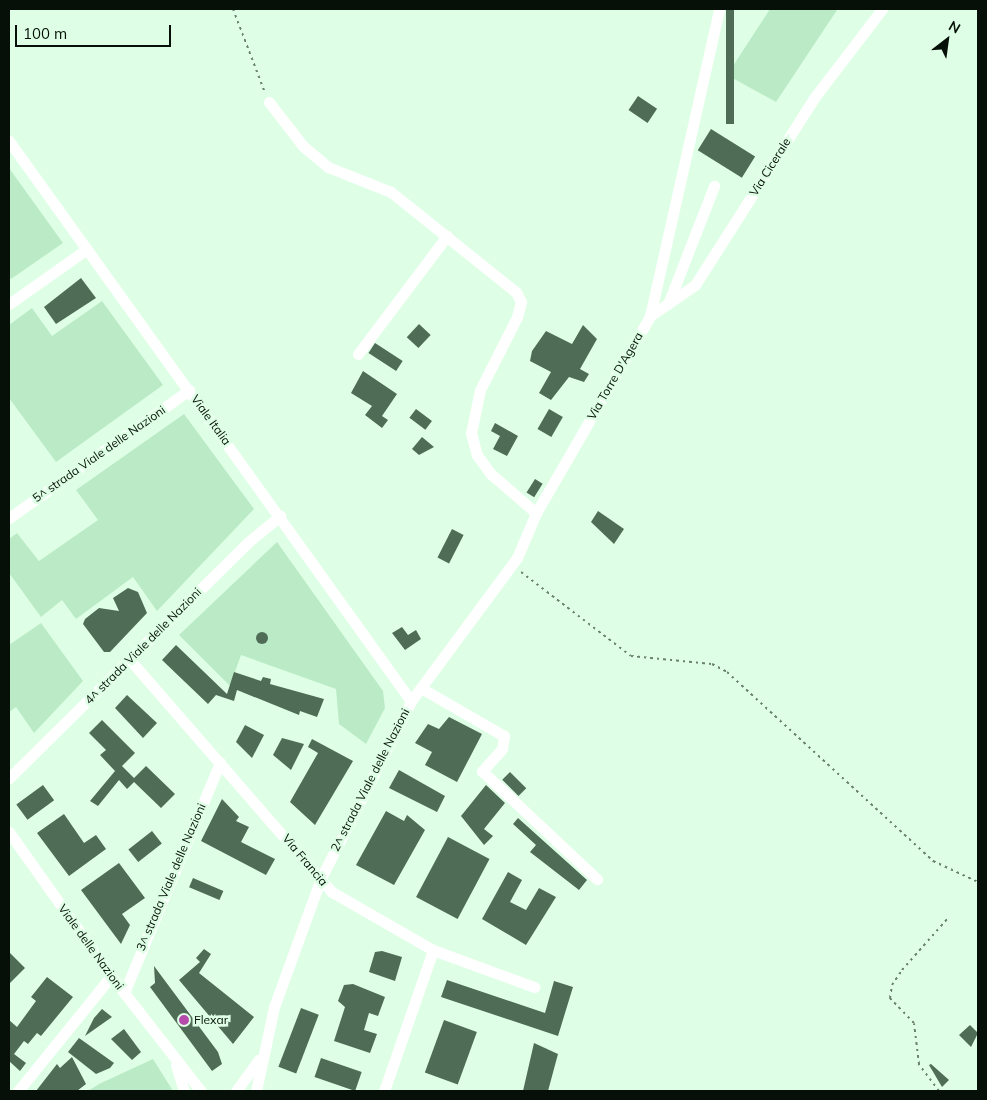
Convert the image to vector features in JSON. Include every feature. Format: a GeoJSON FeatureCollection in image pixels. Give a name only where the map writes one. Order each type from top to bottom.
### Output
{"type":"FeatureCollection","features":[{"type":"Feature","properties":{"kind":"street","name":"Via Torre D'Agera"},"geometry":{"type":"LineString","coordinates":[[411,701],[512,565],[536,513],[650,316],[719,9]]}},
{"type":"Feature","properties":{"kind":"street","name":"Via Cicerale"},"geometry":{"type":"LineString","coordinates":[[650,316],[695,284],[814,98],[882,9]]}},
{"type":"Feature","properties":{"kind":"street"},"geometry":{"type":"LineString","coordinates":[[269,102],[303,146],[328,166],[391,192],[516,292],[521,302],[480,390],[471,433],[476,456],[491,474],[536,513]]}},
{"type":"Feature","properties":{"kind":"street","name":"Viale Italia"},"geometry":{"type":"LineString","coordinates":[[9,141],[411,701]]}},
{"type":"Feature","properties":{"kind":"street"},"geometry":{"type":"LineString","coordinates":[[668,304],[714,186]]}},
{"type":"Feature","properties":{"kind":"street"},"geometry":{"type":"LineString","coordinates":[[358,354],[447,236]]}},
{"type":"Feature","properties":{"kind":"street"},"geometry":{"type":"LineString","coordinates":[[9,304],[86,248]]}},
{"type":"Feature","properties":{"kind":"street","name":"5^ strada Viale delle Nazioni"},"geometry":{"type":"LineString","coordinates":[[9,518],[189,390]]}},
{"type":"Feature","properties":{"kind":"street","name":"4^ strada Viale delle Nazioni"},"geometry":{"type":"LineString","coordinates":[[9,778],[247,543],[280,516]]}},
{"type":"Feature","properties":{"kind":"street","name":"Via Francia"},"geometry":{"type":"LineString","coordinates":[[130,660],[320,878],[346,903],[433,950],[534,987]]}},
{"type":"Feature","properties":{"kind":"street"},"geometry":{"type":"LineString","coordinates":[[421,688],[504,736],[502,749],[482,771],[596,879]]}},
{"type":"Feature","properties":{"kind":"street","name":"2^ strada Viale delle Nazioni"},"geometry":{"type":"LineString","coordinates":[[256,1091],[260,1058],[320,878],[411,701]]}},
{"type":"Feature","properties":{"kind":"street","name":"3^ strada Viale delle Nazioni"},"geometry":{"type":"LineString","coordinates":[[124,993],[220,762]]}},
{"type":"Feature","properties":{"kind":"street","name":"Viale delle Nazioni"},"geometry":{"type":"LineString","coordinates":[[9,832],[110,976],[175,1061],[201,1091]]}},
{"type":"Feature","properties":{"kind":"street"},"geometry":{"type":"LineString","coordinates":[[384,1091],[433,950]]}},
{"type":"Feature","properties":{"kind":"street"},"geometry":{"type":"LineString","coordinates":[[18,1091],[110,976]]}},
{"type":"Feature","properties":{"kind":"street","name":"2^ strada Viale delle Nazioni"},"geometry":{"type":"LineString","coordinates":[[236,1091],[260,1058]]}},
{"type":"Feature","properties":{"kind":"street","name":"Viale delle Nazioni"},"geometry":{"type":"LineString","coordinates":[[175,1061],[184,1091]]}},
{"type":"Feature","properties":{"kind":"path"},"geometry":{"type":"LineString","coordinates":[[233,9],[269,102]]}},
{"type":"Feature","properties":{"kind":"path"},"geometry":{"type":"LineString","coordinates":[[512,565],[631,656],[712,664],[727,672],[933,861],[978,882]]}},
{"type":"Feature","properties":{"kind":"path"},"geometry":{"type":"LineString","coordinates":[[939,1091],[919,1064],[914,1023],[890,998],[892,985],[902,970],[948,918]]}},
{"type":"Feature","properties":{"kind":"green space"},"geometry":{"type":"Polygon","coordinates":[[[770,9],[837,10],[776,102],[727,75],[770,9]]]}},
{"type":"Feature","properties":{"kind":"green space"},"geometry":{"type":"Polygon","coordinates":[[[9,168],[63,243],[11,279],[9,275],[9,168]]]}},
{"type":"Feature","properties":{"kind":"green space"},"geometry":{"type":"Polygon","coordinates":[[[102,301],[163,385],[56,462],[9,398],[9,325],[32,308],[52,336],[102,301]]]}},
{"type":"Feature","properties":{"kind":"green space"},"geometry":{"type":"Polygon","coordinates":[[[184,414],[254,509],[157,611],[133,577],[76,619],[62,600],[41,617],[9,573],[9,539],[17,533],[39,561],[98,520],[76,490],[184,414]]]}},
{"type":"Feature","properties":{"kind":"green space"},"geometry":{"type":"Polygon","coordinates":[[[277,542],[383,691],[385,708],[366,744],[339,724],[336,689],[241,655],[230,686],[179,635],[277,542]]]}},
{"type":"Feature","properties":{"kind":"green space"},"geometry":{"type":"Polygon","coordinates":[[[41,623],[83,681],[34,733],[16,707],[9,712],[9,645],[41,623]]]}},
{"type":"Feature","properties":{"kind":"green space"},"geometry":{"type":"Polygon","coordinates":[[[153,1059],[173,1091],[88,1091],[99,1084],[153,1059]]]}},
{"type":"Feature","properties":{"kind":"building"},"geometry":{"type":"Polygon","coordinates":[[[726,9],[734,9],[734,124],[726,124],[726,9]]]}},
{"type":"Feature","properties":{"kind":"building"},"geometry":{"type":"Polygon","coordinates":[[[638,96],[657,109],[648,123],[628,110],[638,96]]]}},
{"type":"Feature","properties":{"kind":"building"},"geometry":{"type":"Polygon","coordinates":[[[711,129],[755,157],[742,178],[698,150],[711,129]]]}},
{"type":"Feature","properties":{"kind":"building"},"geometry":{"type":"Polygon","coordinates":[[[81,278],[96,298],[56,324],[44,307],[81,278]]]}},
{"type":"Feature","properties":{"kind":"building"},"geometry":{"type":"Polygon","coordinates":[[[419,324],[431,335],[418,348],[407,337],[419,324]]]}},
{"type":"Feature","properties":{"kind":"building"},"geometry":{"type":"Polygon","coordinates":[[[583,325],[597,339],[580,369],[589,374],[584,382],[569,377],[551,400],[539,393],[551,372],[530,361],[532,351],[546,331],[572,344],[583,325]]]}},
{"type":"Feature","properties":{"kind":"building"},"geometry":{"type":"Polygon","coordinates":[[[375,343],[403,361],[396,371],[368,353],[375,343]]]}},
{"type":"Feature","properties":{"kind":"building"},"geometry":{"type":"Polygon","coordinates":[[[363,371],[397,394],[382,416],[388,420],[382,428],[365,415],[372,406],[351,393],[363,371]]]}},
{"type":"Feature","properties":{"kind":"building"},"geometry":{"type":"Polygon","coordinates":[[[416,409],[432,421],[425,430],[409,418],[416,409]]]}},
{"type":"Feature","properties":{"kind":"building"},"geometry":{"type":"Polygon","coordinates":[[[549,409],[563,417],[551,437],[538,429],[549,409]]]}},
{"type":"Feature","properties":{"kind":"building"},"geometry":{"type":"Polygon","coordinates":[[[495,423],[518,436],[507,456],[493,449],[500,436],[491,431],[495,423]]]}},
{"type":"Feature","properties":{"kind":"building"},"geometry":{"type":"Polygon","coordinates":[[[422,437],[434,447],[419,455],[412,449],[422,437]]]}},
{"type":"Feature","properties":{"kind":"building"},"geometry":{"type":"Polygon","coordinates":[[[535,479],[543,484],[534,497],[527,493],[535,479]]]}},
{"type":"Feature","properties":{"kind":"building"},"geometry":{"type":"Polygon","coordinates":[[[598,511],[624,529],[614,544],[591,522],[598,511]]]}},
{"type":"Feature","properties":{"kind":"building"},"geometry":{"type":"Polygon","coordinates":[[[452,529],[464,535],[449,563],[437,558],[452,529]]]}},
{"type":"Feature","properties":{"kind":"building"},"geometry":{"type":"Polygon","coordinates":[[[128,588],[138,592],[147,613],[110,652],[104,652],[83,624],[85,619],[99,608],[119,611],[113,598],[128,588]]]}},
{"type":"Feature","properties":{"kind":"building"},"geometry":{"type":"Polygon","coordinates":[[[402,627],[408,635],[416,630],[421,639],[405,650],[392,633],[402,627]]]}},
{"type":"Feature","properties":{"kind":"building"},"geometry":{"type":"Polygon","coordinates":[[[264,632],[267,633],[267,643],[260,644],[257,643],[256,636],[257,633],[264,632]]]}},
{"type":"Feature","properties":{"kind":"building"},"geometry":{"type":"Polygon","coordinates":[[[176,645],[227,694],[234,672],[261,681],[263,677],[271,679],[270,684],[324,699],[317,717],[300,711],[299,715],[237,690],[234,701],[216,695],[208,704],[162,660],[176,645]]]}},
{"type":"Feature","properties":{"kind":"building"},"geometry":{"type":"Polygon","coordinates":[[[127,695],[157,723],[143,738],[115,708],[127,695]]]}},
{"type":"Feature","properties":{"kind":"building"},"geometry":{"type":"Polygon","coordinates":[[[449,717],[482,734],[457,782],[425,765],[432,752],[415,743],[428,724],[439,729],[449,717]]]}},
{"type":"Feature","properties":{"kind":"building"},"geometry":{"type":"Polygon","coordinates":[[[102,720],[135,753],[122,766],[134,778],[146,766],[175,794],[161,808],[134,782],[127,789],[119,780],[98,806],[90,801],[115,771],[100,755],[106,750],[89,733],[102,720]]]}},
{"type":"Feature","properties":{"kind":"building"},"geometry":{"type":"Polygon","coordinates":[[[245,725],[264,735],[252,758],[236,742],[245,725]]]}},
{"type":"Feature","properties":{"kind":"building"},"geometry":{"type":"Polygon","coordinates":[[[282,738],[304,744],[291,770],[273,755],[282,738]]]}},
{"type":"Feature","properties":{"kind":"building"},"geometry":{"type":"Polygon","coordinates":[[[312,739],[353,761],[315,825],[290,802],[318,753],[308,747],[312,739]]]}},
{"type":"Feature","properties":{"kind":"building"},"geometry":{"type":"Polygon","coordinates":[[[399,770],[445,796],[437,812],[389,788],[399,770]]]}},
{"type":"Feature","properties":{"kind":"building"},"geometry":{"type":"Polygon","coordinates":[[[510,772],[526,788],[518,796],[502,780],[510,772]]]}},
{"type":"Feature","properties":{"kind":"building"},"geometry":{"type":"Polygon","coordinates":[[[43,785],[54,800],[27,820],[16,804],[43,785]]]}},
{"type":"Feature","properties":{"kind":"building"},"geometry":{"type":"Polygon","coordinates":[[[486,785],[505,803],[484,829],[493,836],[484,845],[461,816],[486,785]]]}},
{"type":"Feature","properties":{"kind":"building"},"geometry":{"type":"Polygon","coordinates":[[[222,799],[239,817],[236,821],[249,827],[241,842],[275,859],[266,875],[201,841],[222,799]]]}},
{"type":"Feature","properties":{"kind":"building"},"geometry":{"type":"Polygon","coordinates":[[[386,811],[404,821],[407,815],[425,830],[394,885],[356,865],[386,811]]]}},
{"type":"Feature","properties":{"kind":"building"},"geometry":{"type":"Polygon","coordinates":[[[64,814],[84,843],[96,835],[106,849],[69,876],[37,833],[64,814]]]}},
{"type":"Feature","properties":{"kind":"building"},"geometry":{"type":"Polygon","coordinates":[[[518,818],[587,880],[579,890],[530,852],[536,845],[513,824],[518,818]]]}},
{"type":"Feature","properties":{"kind":"building"},"geometry":{"type":"Polygon","coordinates":[[[152,831],[162,844],[138,862],[128,849],[152,831]]]}},
{"type":"Feature","properties":{"kind":"building"},"geometry":{"type":"Polygon","coordinates":[[[448,837],[489,859],[458,919],[416,897],[448,837]]]}},
{"type":"Feature","properties":{"kind":"building"},"geometry":{"type":"Polygon","coordinates":[[[119,863],[145,898],[122,914],[130,925],[121,944],[81,890],[119,863]]]}},
{"type":"Feature","properties":{"kind":"building"},"geometry":{"type":"Polygon","coordinates":[[[508,872],[522,880],[510,902],[526,910],[539,888],[556,897],[526,945],[482,919],[508,872]]]}},
{"type":"Feature","properties":{"kind":"building"},"geometry":{"type":"Polygon","coordinates":[[[193,878],[223,891],[219,900],[189,887],[193,878]]]}},
{"type":"Feature","properties":{"kind":"building"},"geometry":{"type":"Polygon","coordinates":[[[204,949],[211,954],[199,973],[254,1017],[233,1044],[179,980],[200,962],[196,958],[204,949]]]}},
{"type":"Feature","properties":{"kind":"building"},"geometry":{"type":"Polygon","coordinates":[[[382,951],[402,957],[395,981],[369,972],[375,952],[382,951]]]}},
{"type":"Feature","properties":{"kind":"building"},"geometry":{"type":"Polygon","coordinates":[[[9,952],[25,968],[9,984],[9,952]]]}},
{"type":"Feature","properties":{"kind":"building","name":"Flexar"},"geometry":{"type":"Polygon","coordinates":[[[154,966],[218,1052],[222,1064],[212,1071],[150,987],[155,983],[154,966]]]}},
{"type":"Feature","properties":{"kind":"building"},"geometry":{"type":"Polygon","coordinates":[[[47,977],[73,997],[41,1036],[37,1033],[28,1044],[24,1041],[14,1054],[26,1063],[20,1071],[9,1061],[9,1020],[17,1027],[36,1001],[31,997],[47,977]]]}},
{"type":"Feature","properties":{"kind":"building"},"geometry":{"type":"Polygon","coordinates":[[[447,980],[545,1013],[554,981],[573,987],[558,1036],[441,997],[447,980]]]}},
{"type":"Feature","properties":{"kind":"building"},"geometry":{"type":"Polygon","coordinates":[[[353,984],[385,997],[378,1016],[369,1013],[364,1030],[377,1034],[370,1053],[334,1041],[345,1007],[338,1001],[344,985],[353,984]]]}},
{"type":"Feature","properties":{"kind":"building"},"geometry":{"type":"Polygon","coordinates":[[[301,1008],[319,1015],[296,1074],[278,1067],[301,1008]]]}},
{"type":"Feature","properties":{"kind":"building"},"geometry":{"type":"Polygon","coordinates":[[[102,1009],[112,1017],[85,1036],[94,1018],[102,1009]]]}},
{"type":"Feature","properties":{"kind":"building"},"geometry":{"type":"Polygon","coordinates":[[[444,1020],[477,1032],[458,1085],[425,1073],[444,1020]]]}},
{"type":"Feature","properties":{"kind":"building"},"geometry":{"type":"Polygon","coordinates":[[[970,1025],[978,1033],[971,1047],[959,1035],[970,1025]]]}},
{"type":"Feature","properties":{"kind":"building"},"geometry":{"type":"Polygon","coordinates":[[[124,1029],[141,1052],[132,1060],[111,1039],[124,1029]]]}},
{"type":"Feature","properties":{"kind":"building"},"geometry":{"type":"Polygon","coordinates":[[[79,1038],[114,1063],[110,1068],[96,1074],[68,1052],[79,1038]]]}},
{"type":"Feature","properties":{"kind":"building"},"geometry":{"type":"Polygon","coordinates":[[[534,1043],[558,1054],[548,1091],[523,1091],[534,1043]]]}},
{"type":"Feature","properties":{"kind":"building"},"geometry":{"type":"Polygon","coordinates":[[[72,1057],[86,1084],[77,1091],[36,1091],[57,1064],[60,1068],[72,1057]]]}},
{"type":"Feature","properties":{"kind":"building"},"geometry":{"type":"Polygon","coordinates":[[[321,1058],[362,1072],[355,1091],[314,1077],[321,1058]]]}},
{"type":"Feature","properties":{"kind":"building"},"geometry":{"type":"Polygon","coordinates":[[[931,1064],[949,1080],[942,1087],[929,1065],[931,1064]]]}},
{"type":"Feature","properties":{"kind":"place","name":"Flexar"},"geometry":{"type":"Point","coordinates":[184,1020]}}]}
